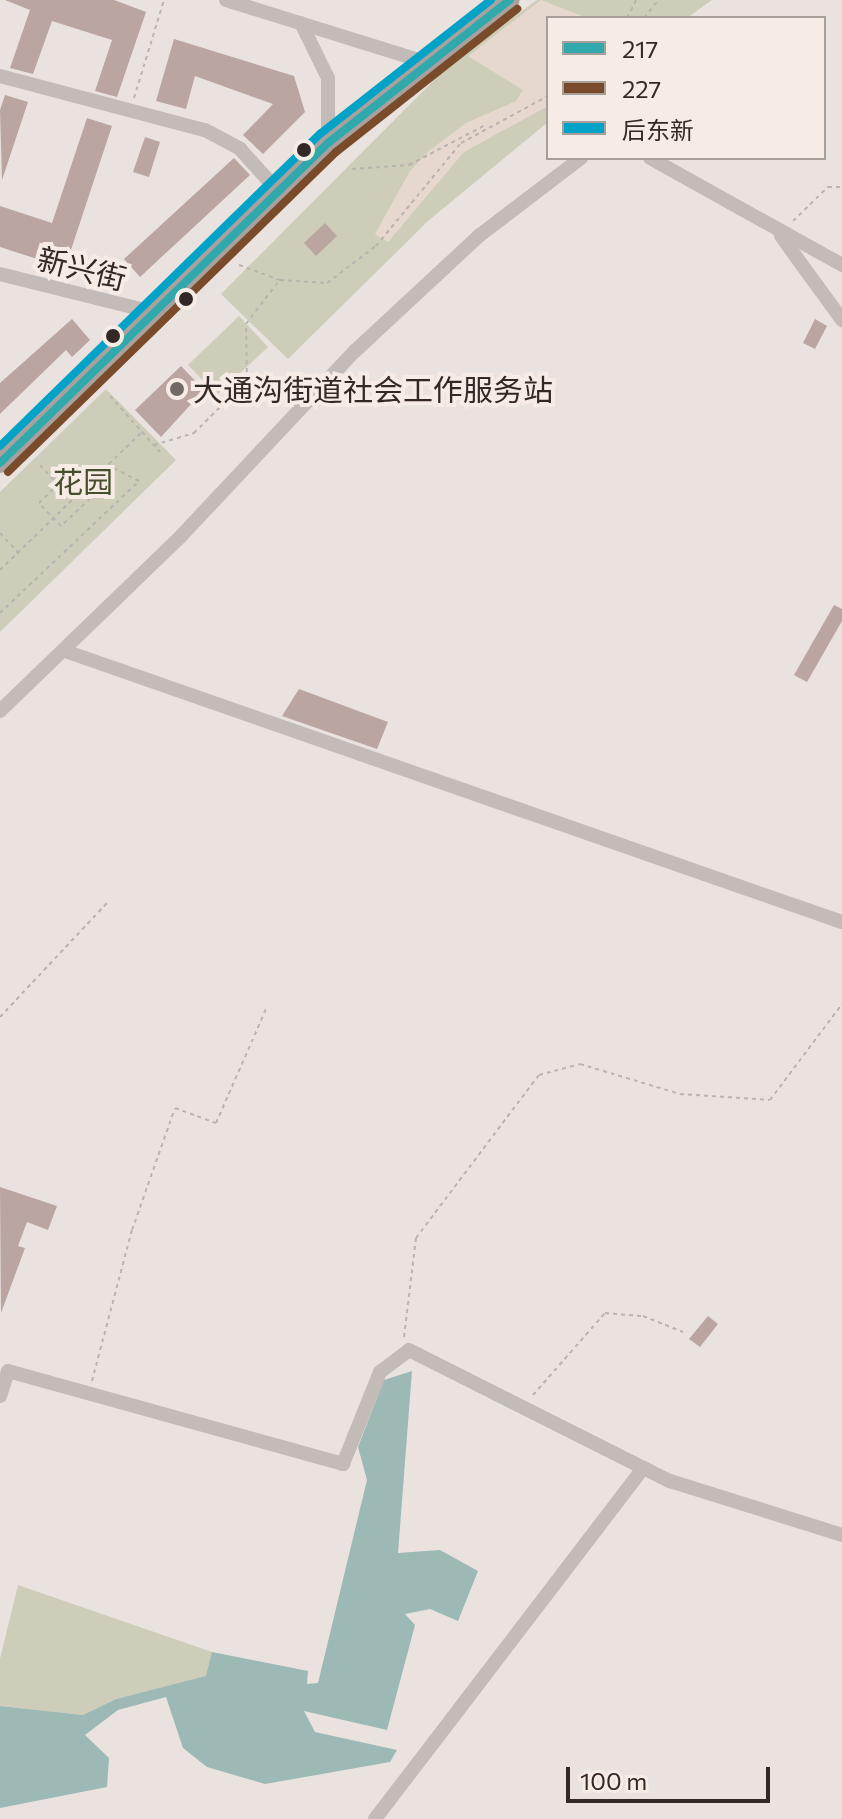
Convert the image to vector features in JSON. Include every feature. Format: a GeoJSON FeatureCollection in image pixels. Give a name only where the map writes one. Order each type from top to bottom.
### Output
{"type":"FeatureCollection","features":[{"type":"Feature","properties":{"kind":"highway"},"geometry":{"type":"LineString","coordinates":[[0,463],[328,143],[510,0]]}},
{"type":"Feature","properties":{"kind":"street"},"geometry":{"type":"LineString","coordinates":[[226,0],[431,64]]}},
{"type":"Feature","properties":{"kind":"street"},"geometry":{"type":"LineString","coordinates":[[301,23],[328,78],[328,143]]}},
{"type":"Feature","properties":{"kind":"street"},"geometry":{"type":"LineString","coordinates":[[0,76],[129,113],[205,130],[240,149],[278,191]]}},
{"type":"Feature","properties":{"kind":"street"},"geometry":{"type":"LineString","coordinates":[[0,711],[65,651],[355,351],[480,235],[578,160]]}},
{"type":"Feature","properties":{"kind":"street"},"geometry":{"type":"LineString","coordinates":[[653,160],[780,234],[842,265]]}},
{"type":"Feature","properties":{"kind":"street"},"geometry":{"type":"LineString","coordinates":[[780,234],[842,320]]}},
{"type":"Feature","properties":{"kind":"street","name":"新兴街"},"geometry":{"type":"LineString","coordinates":[[0,274],[152,312]]}},
{"type":"Feature","properties":{"kind":"street"},"geometry":{"type":"LineString","coordinates":[[65,651],[842,922]]}},
{"type":"Feature","properties":{"kind":"street"},"geometry":{"type":"LineString","coordinates":[[0,1396],[8,1371],[343,1464],[380,1372],[409,1350],[643,1468],[842,1535]]}},
{"type":"Feature","properties":{"kind":"street"},"geometry":{"type":"LineString","coordinates":[[375,1819],[643,1468]]}},
{"type":"Feature","properties":{"kind":"path"},"geometry":{"type":"LineString","coordinates":[[129,113],[164,0]]}},
{"type":"Feature","properties":{"kind":"path"},"geometry":{"type":"LineString","coordinates":[[646,16],[658,0]]}},
{"type":"Feature","properties":{"kind":"path"},"geometry":{"type":"LineString","coordinates":[[352,169],[409,165],[546,97]]}},
{"type":"Feature","properties":{"kind":"path"},"geometry":{"type":"LineString","coordinates":[[239,265],[280,280],[327,283],[350,268],[461,143],[489,123]]}},
{"type":"Feature","properties":{"kind":"path"},"geometry":{"type":"LineString","coordinates":[[780,234],[828,187],[842,187]]}},
{"type":"Feature","properties":{"kind":"path"},"geometry":{"type":"LineString","coordinates":[[154,445],[194,433],[247,380],[246,324],[280,280]]}},
{"type":"Feature","properties":{"kind":"path"},"geometry":{"type":"LineString","coordinates":[[110,396],[160,452]]}},
{"type":"Feature","properties":{"kind":"path"},"geometry":{"type":"LineString","coordinates":[[0,570],[142,432]]}},
{"type":"Feature","properties":{"kind":"path"},"geometry":{"type":"LineString","coordinates":[[40,465],[58,484]]}},
{"type":"Feature","properties":{"kind":"path"},"geometry":{"type":"LineString","coordinates":[[0,613],[139,481],[108,465]]}},
{"type":"Feature","properties":{"kind":"path"},"geometry":{"type":"LineString","coordinates":[[74,469],[96,493],[61,526],[39,503],[58,484],[74,469]]}},
{"type":"Feature","properties":{"kind":"path"},"geometry":{"type":"LineString","coordinates":[[0,533],[18,552]]}},
{"type":"Feature","properties":{"kind":"path"},"geometry":{"type":"LineString","coordinates":[[0,1017],[107,903]]}},
{"type":"Feature","properties":{"kind":"path"},"geometry":{"type":"LineString","coordinates":[[404,1353],[403,1310],[416,1238],[539,1075],[580,1064],[680,1094],[770,1100],[842,1004]]}},
{"type":"Feature","properties":{"kind":"path"},"geometry":{"type":"LineString","coordinates":[[88,1394],[132,1230],[175,1108],[216,1123],[266,1009]]}},
{"type":"Feature","properties":{"kind":"path"},"geometry":{"type":"LineString","coordinates":[[522,1408],[605,1313],[643,1316],[683,1332]]}},
{"type":"Feature","properties":{"kind":"green space"},"geometry":{"type":"Polygon","coordinates":[[[537,0],[712,0],[690,16],[546,16],[546,124],[428,221],[288,359],[221,294],[451,63],[537,0]]]}},
{"type":"Feature","properties":{"kind":"green space"},"geometry":{"type":"Polygon","coordinates":[[[239,316],[268,347],[217,395],[188,365],[239,316]]]}},
{"type":"Feature","properties":{"kind":"green space","name":"花园"},"geometry":{"type":"Polygon","coordinates":[[[106,389],[176,460],[0,632],[0,492],[106,389]]]}},
{"type":"Feature","properties":{"kind":"green space"},"geometry":{"type":"Polygon","coordinates":[[[18,1585],[212,1652],[207,1676],[116,1699],[83,1715],[0,1706],[0,1659],[18,1585]]]}},
{"type":"Feature","properties":{"kind":"shaded area"},"geometry":{"type":"Polygon","coordinates":[[[541,0],[582,16],[546,16],[546,107],[464,152],[388,242],[375,234],[410,171],[429,151],[466,123],[516,101],[523,90],[468,56],[541,0]]]}},
{"type":"Feature","properties":{"kind":"water"},"geometry":{"type":"Polygon","coordinates":[[[412,1371],[398,1553],[440,1550],[478,1571],[458,1621],[430,1609],[405,1614],[415,1625],[387,1730],[304,1711],[315,1732],[397,1750],[390,1762],[265,1784],[207,1767],[183,1748],[166,1697],[118,1710],[85,1735],[109,1758],[107,1787],[0,1808],[0,1706],[83,1715],[116,1699],[206,1676],[212,1652],[308,1671],[307,1684],[318,1683],[367,1480],[358,1447],[384,1380],[412,1371]]]}},
{"type":"Feature","properties":{"kind":"building"},"geometry":{"type":"Polygon","coordinates":[[[5,0],[114,0],[146,12],[117,97],[95,91],[112,40],[52,21],[33,74],[10,68],[30,10],[5,0]]]}},
{"type":"Feature","properties":{"kind":"building"},"geometry":{"type":"Polygon","coordinates":[[[174,39],[294,76],[305,112],[263,154],[243,135],[273,104],[195,76],[186,109],[156,101],[174,39]]]}},
{"type":"Feature","properties":{"kind":"building"},"geometry":{"type":"Polygon","coordinates":[[[5,95],[28,102],[2,180],[0,110],[5,95]]]}},
{"type":"Feature","properties":{"kind":"building"},"geometry":{"type":"Polygon","coordinates":[[[87,118],[112,126],[65,268],[0,247],[0,206],[52,223],[87,118]]]}},
{"type":"Feature","properties":{"kind":"building"},"geometry":{"type":"Polygon","coordinates":[[[145,137],[160,142],[149,177],[133,172],[145,137]]]}},
{"type":"Feature","properties":{"kind":"building"},"geometry":{"type":"Polygon","coordinates":[[[234,158],[250,175],[140,277],[124,259],[234,158]]]}},
{"type":"Feature","properties":{"kind":"building"},"geometry":{"type":"Polygon","coordinates":[[[325,223],[337,236],[316,256],[304,243],[325,223]]]}},
{"type":"Feature","properties":{"kind":"building"},"geometry":{"type":"Polygon","coordinates":[[[72,319],[90,340],[72,357],[66,350],[0,414],[0,383],[72,319]]]}},
{"type":"Feature","properties":{"kind":"building"},"geometry":{"type":"Polygon","coordinates":[[[815,319],[827,326],[815,349],[803,343],[815,319]]]}},
{"type":"Feature","properties":{"kind":"building"},"geometry":{"type":"Polygon","coordinates":[[[181,366],[204,390],[161,437],[135,410],[181,366]]]}},
{"type":"Feature","properties":{"kind":"building"},"geometry":{"type":"Polygon","coordinates":[[[834,605],[842,609],[842,621],[807,682],[794,675],[834,605]]]}},
{"type":"Feature","properties":{"kind":"building"},"geometry":{"type":"Polygon","coordinates":[[[299,689],[388,722],[377,749],[282,716],[299,689]]]}},
{"type":"Feature","properties":{"kind":"building"},"geometry":{"type":"Polygon","coordinates":[[[0,1187],[57,1206],[48,1230],[27,1222],[18,1246],[25,1248],[1,1313],[0,1187]]]}},
{"type":"Feature","properties":{"kind":"building"},"geometry":{"type":"Polygon","coordinates":[[[708,1316],[718,1324],[700,1347],[689,1339],[708,1316]]]}},
{"type":"Feature","properties":{"kind":"transit line","name":"后东新"},"geometry":{"type":"LineString","coordinates":[[0,446],[320,134],[491,0]]}},
{"type":"Feature","properties":{"kind":"transit line","name":"217"},"geometry":{"type":"LineString","coordinates":[[0,463],[328,143],[510,0]]}},
{"type":"Feature","properties":{"kind":"transit line","name":"227"},"geometry":{"type":"LineString","coordinates":[[8,472],[336,152],[517,9]]}},
{"type":"Feature","properties":{"kind":"place","name":"大通沟街道社会工作服务站"},"geometry":{"type":"Point","coordinates":[177,389]}}]}
